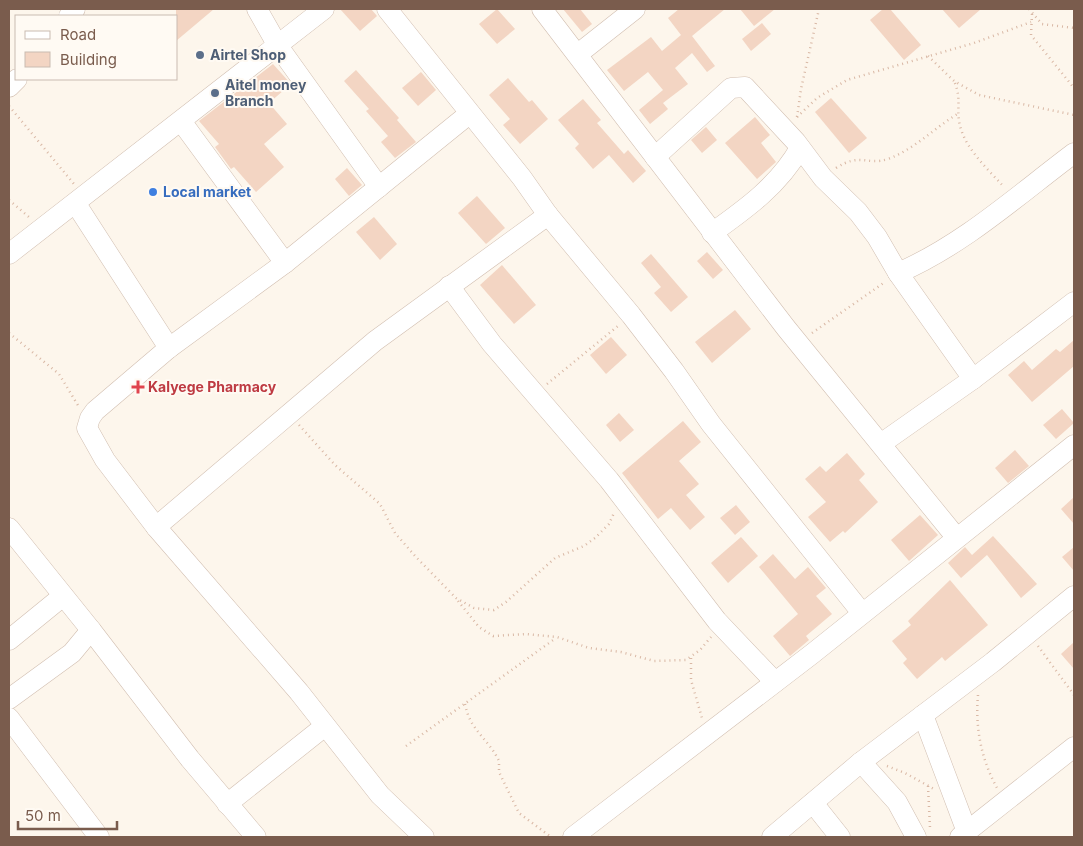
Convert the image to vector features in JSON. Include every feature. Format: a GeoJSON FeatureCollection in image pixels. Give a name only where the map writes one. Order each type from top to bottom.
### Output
{"type":"FeatureCollection","features":[{"type":"Feature","properties":{"kind":"street"},"geometry":{"type":"LineString","coordinates":[[257,9],[278,46],[379,187]]}},
{"type":"Feature","properties":{"kind":"street"},"geometry":{"type":"LineString","coordinates":[[9,254],[324,9]]}},
{"type":"Feature","properties":{"kind":"street"},"geometry":{"type":"LineString","coordinates":[[387,9],[522,178],[548,215],[631,315],[711,424],[862,613]]}},
{"type":"Feature","properties":{"kind":"street"},"geometry":{"type":"LineString","coordinates":[[542,9],[798,343],[882,443],[956,537]]}},
{"type":"Feature","properties":{"kind":"street"},"geometry":{"type":"LineString","coordinates":[[578,54],[635,9]]}},
{"type":"Feature","properties":{"kind":"street"},"geometry":{"type":"LineString","coordinates":[[655,157],[730,88],[745,87],[798,145],[823,178],[858,212],[877,237],[898,273],[973,380]]}},
{"type":"Feature","properties":{"kind":"street"},"geometry":{"type":"LineString","coordinates":[[424,837],[380,795],[325,726],[156,526],[105,460],[89,434],[88,423],[95,411],[169,348],[285,263],[469,114]]}},
{"type":"Feature","properties":{"kind":"street"},"geometry":{"type":"LineString","coordinates":[[181,121],[285,263]]}},
{"type":"Feature","properties":{"kind":"street"},"geometry":{"type":"LineString","coordinates":[[712,233],[749,207],[776,183],[791,163],[798,145]]}},
{"type":"Feature","properties":{"kind":"street"},"geometry":{"type":"LineString","coordinates":[[898,273],[935,254],[982,223],[1074,153]]}},
{"type":"Feature","properties":{"kind":"street"},"geometry":{"type":"LineString","coordinates":[[80,200],[169,348]]}},
{"type":"Feature","properties":{"kind":"street"},"geometry":{"type":"LineString","coordinates":[[156,526],[375,341],[548,215]]}},
{"type":"Feature","properties":{"kind":"street"},"geometry":{"type":"LineString","coordinates":[[449,286],[492,344],[617,491],[717,621],[742,650],[775,682]]}},
{"type":"Feature","properties":{"kind":"street"},"geometry":{"type":"LineString","coordinates":[[882,443],[973,380],[1074,302]]}},
{"type":"Feature","properties":{"kind":"street"},"geometry":{"type":"LineString","coordinates":[[573,837],[775,682],[956,537],[1072,451]]}},
{"type":"Feature","properties":{"kind":"street"},"geometry":{"type":"LineString","coordinates":[[9,528],[92,630],[190,760],[256,837]]}},
{"type":"Feature","properties":{"kind":"street"},"geometry":{"type":"LineString","coordinates":[[9,640],[63,596]]}},
{"type":"Feature","properties":{"kind":"street"},"geometry":{"type":"LineString","coordinates":[[772,837],[864,760],[975,676],[1074,596]]}},
{"type":"Feature","properties":{"kind":"street"},"geometry":{"type":"LineString","coordinates":[[9,700],[72,653],[92,630]]}},
{"type":"Feature","properties":{"kind":"street"},"geometry":{"type":"LineString","coordinates":[[923,715],[963,835],[1074,747]]}},
{"type":"Feature","properties":{"kind":"street"},"geometry":{"type":"LineString","coordinates":[[9,718],[99,837]]}},
{"type":"Feature","properties":{"kind":"street"},"geometry":{"type":"LineString","coordinates":[[227,804],[325,726]]}},
{"type":"Feature","properties":{"kind":"street"},"geometry":{"type":"LineString","coordinates":[[864,760],[923,834]]}},
{"type":"Feature","properties":{"kind":"street"},"geometry":{"type":"LineString","coordinates":[[813,803],[840,837]]}},
{"type":"Feature","properties":{"kind":"path"},"geometry":{"type":"LineString","coordinates":[[798,145],[797,117],[801,89],[819,9]]}},
{"type":"Feature","properties":{"kind":"path"},"geometry":{"type":"LineString","coordinates":[[1029,9],[1042,24],[1074,28]]}},
{"type":"Feature","properties":{"kind":"path"},"geometry":{"type":"LineString","coordinates":[[1032,14],[1031,35],[1074,88]]}},
{"type":"Feature","properties":{"kind":"path"},"geometry":{"type":"LineString","coordinates":[[797,117],[817,98],[847,80],[974,43],[1031,22]]}},
{"type":"Feature","properties":{"kind":"path"},"geometry":{"type":"LineString","coordinates":[[928,56],[954,81],[987,98],[1074,115]]}},
{"type":"Feature","properties":{"kind":"path"},"geometry":{"type":"LineString","coordinates":[[954,81],[960,96],[959,113],[961,128],[971,148],[983,165],[1014,198]]}},
{"type":"Feature","properties":{"kind":"path"},"geometry":{"type":"LineString","coordinates":[[9,106],[80,200]]}},
{"type":"Feature","properties":{"kind":"path"},"geometry":{"type":"LineString","coordinates":[[823,178],[850,161],[858,159],[876,162],[896,156],[918,144],[939,125],[959,113]]}},
{"type":"Feature","properties":{"kind":"path"},"geometry":{"type":"LineString","coordinates":[[9,200],[42,229]]}},
{"type":"Feature","properties":{"kind":"path"},"geometry":{"type":"LineString","coordinates":[[798,343],[898,273]]}},
{"type":"Feature","properties":{"kind":"path"},"geometry":{"type":"LineString","coordinates":[[534,392],[631,315]]}},
{"type":"Feature","properties":{"kind":"path"},"geometry":{"type":"LineString","coordinates":[[9,332],[59,374],[68,386],[88,423]]}},
{"type":"Feature","properties":{"kind":"path"},"geometry":{"type":"LineString","coordinates":[[290,411],[307,435],[335,465],[380,504],[395,533],[456,598],[479,626],[493,636],[526,634],[557,637],[589,648],[612,650],[654,661],[675,662],[691,657],[707,643],[717,621]]}},
{"type":"Feature","properties":{"kind":"path"},"geometry":{"type":"LineString","coordinates":[[456,598],[474,608],[485,611],[494,610],[506,602],[555,558],[584,546],[595,538],[609,524],[614,512],[617,491]]}},
{"type":"Feature","properties":{"kind":"path"},"geometry":{"type":"LineString","coordinates":[[1029,633],[1074,695]]}},
{"type":"Feature","properties":{"kind":"path"},"geometry":{"type":"LineString","coordinates":[[406,746],[557,637]]}},
{"type":"Feature","properties":{"kind":"path"},"geometry":{"type":"LineString","coordinates":[[691,657],[690,673],[701,710],[703,737]]}},
{"type":"Feature","properties":{"kind":"path"},"geometry":{"type":"LineString","coordinates":[[975,676],[978,685],[976,710],[979,740],[991,777],[1005,803]]}},
{"type":"Feature","properties":{"kind":"path"},"geometry":{"type":"LineString","coordinates":[[465,704],[472,726],[500,761],[499,772],[519,813],[551,837]]}},
{"type":"Feature","properties":{"kind":"path"},"geometry":{"type":"LineString","coordinates":[[864,760],[905,773],[935,790]]}},
{"type":"Feature","properties":{"kind":"path"},"geometry":{"type":"LineString","coordinates":[[923,834],[928,786]]}},
{"type":"Feature","properties":{"kind":"building"},"geometry":{"type":"Polygon","coordinates":[[[176,9],[214,9],[178,39],[178,15],[176,15],[176,9]]]}},
{"type":"Feature","properties":{"kind":"building"},"geometry":{"type":"Polygon","coordinates":[[[340,9],[371,9],[377,16],[360,31],[340,9]]]}},
{"type":"Feature","properties":{"kind":"building"},"geometry":{"type":"Polygon","coordinates":[[[497,9],[515,29],[497,44],[479,24],[497,9]]]}},
{"type":"Feature","properties":{"kind":"building"},"geometry":{"type":"Polygon","coordinates":[[[563,9],[580,9],[592,24],[582,32],[563,9]]]}},
{"type":"Feature","properties":{"kind":"building"},"geometry":{"type":"Polygon","coordinates":[[[679,9],[725,9],[692,36],[715,66],[707,72],[692,53],[675,68],[688,84],[663,103],[668,109],[650,124],[639,110],[663,90],[648,72],[624,91],[607,70],[651,37],[662,51],[681,35],[668,18],[679,9]]]}},
{"type":"Feature","properties":{"kind":"building"},"geometry":{"type":"Polygon","coordinates":[[[740,9],[775,9],[754,26],[740,9]]]}},
{"type":"Feature","properties":{"kind":"building"},"geometry":{"type":"Polygon","coordinates":[[[883,9],[890,9],[921,45],[904,60],[870,20],[883,9]]]}},
{"type":"Feature","properties":{"kind":"building"},"geometry":{"type":"Polygon","coordinates":[[[942,9],[981,9],[959,28],[942,9]]]}},
{"type":"Feature","properties":{"kind":"building"},"geometry":{"type":"Polygon","coordinates":[[[762,23],[771,34],[751,51],[742,39],[762,23]]]}},
{"type":"Feature","properties":{"kind":"building"},"geometry":{"type":"Polygon","coordinates":[[[273,64],[291,84],[269,103],[287,124],[264,144],[284,167],[256,192],[234,167],[231,169],[215,147],[219,144],[199,121],[273,64]]]}},
{"type":"Feature","properties":{"kind":"building"},"geometry":{"type":"Polygon","coordinates":[[[356,70],[399,118],[397,120],[416,142],[395,158],[381,142],[388,136],[366,111],[369,109],[344,81],[356,70]]]}},
{"type":"Feature","properties":{"kind":"building"},"geometry":{"type":"Polygon","coordinates":[[[421,72],[436,90],[418,106],[402,88],[421,72]]]}},
{"type":"Feature","properties":{"kind":"building"},"geometry":{"type":"Polygon","coordinates":[[[508,78],[529,102],[532,100],[548,119],[520,144],[503,125],[510,119],[489,95],[508,78]]]}},
{"type":"Feature","properties":{"kind":"building"},"geometry":{"type":"Polygon","coordinates":[[[831,98],[867,138],[849,153],[815,112],[831,98]]]}},
{"type":"Feature","properties":{"kind":"building"},"geometry":{"type":"Polygon","coordinates":[[[583,99],[601,120],[597,123],[624,154],[628,150],[646,171],[633,183],[609,155],[593,169],[575,148],[579,144],[558,120],[583,99]]]}},
{"type":"Feature","properties":{"kind":"building"},"geometry":{"type":"Polygon","coordinates":[[[755,117],[770,135],[761,143],[776,162],[757,179],[725,143],[755,117]]]}},
{"type":"Feature","properties":{"kind":"building"},"geometry":{"type":"Polygon","coordinates":[[[706,127],[717,140],[702,153],[691,140],[706,127]]]}},
{"type":"Feature","properties":{"kind":"building"},"geometry":{"type":"Polygon","coordinates":[[[347,168],[362,185],[349,196],[335,179],[347,168]]]}},
{"type":"Feature","properties":{"kind":"building"},"geometry":{"type":"Polygon","coordinates":[[[477,196],[505,228],[486,244],[458,213],[477,196]]]}},
{"type":"Feature","properties":{"kind":"building"},"geometry":{"type":"Polygon","coordinates":[[[374,217],[397,244],[380,260],[356,232],[374,217]]]}},
{"type":"Feature","properties":{"kind":"building"},"geometry":{"type":"Polygon","coordinates":[[[707,252],[723,270],[713,279],[697,261],[707,252]]]}},
{"type":"Feature","properties":{"kind":"building"},"geometry":{"type":"Polygon","coordinates":[[[651,254],[688,297],[671,312],[654,293],[661,287],[641,263],[651,254]]]}},
{"type":"Feature","properties":{"kind":"building"},"geometry":{"type":"Polygon","coordinates":[[[502,265],[536,305],[514,324],[480,285],[502,265]]]}},
{"type":"Feature","properties":{"kind":"building"},"geometry":{"type":"Polygon","coordinates":[[[735,310],[751,329],[712,363],[695,342],[735,310]]]}},
{"type":"Feature","properties":{"kind":"building"},"geometry":{"type":"Polygon","coordinates":[[[611,337],[627,355],[606,374],[590,355],[611,337]]]}},
{"type":"Feature","properties":{"kind":"building"},"geometry":{"type":"Polygon","coordinates":[[[1074,340],[1074,366],[1032,402],[1008,375],[1024,361],[1032,370],[1056,349],[1060,352],[1074,340]]]}},
{"type":"Feature","properties":{"kind":"building"},"geometry":{"type":"Polygon","coordinates":[[[1062,409],[1074,423],[1056,439],[1043,425],[1062,409]]]}},
{"type":"Feature","properties":{"kind":"building"},"geometry":{"type":"Polygon","coordinates":[[[619,413],[634,430],[620,442],[606,425],[619,413]]]}},
{"type":"Feature","properties":{"kind":"building"},"geometry":{"type":"Polygon","coordinates":[[[683,421],[701,442],[679,461],[699,484],[686,495],[705,517],[690,530],[671,508],[658,519],[622,473],[683,421]]]}},
{"type":"Feature","properties":{"kind":"building"},"geometry":{"type":"Polygon","coordinates":[[[1015,450],[1029,466],[1008,483],[995,468],[1015,450]]]}},
{"type":"Feature","properties":{"kind":"building"},"geometry":{"type":"Polygon","coordinates":[[[847,453],[865,474],[859,480],[878,502],[845,533],[843,531],[830,542],[808,517],[826,502],[805,479],[820,466],[826,472],[847,453]]]}},
{"type":"Feature","properties":{"kind":"building"},"geometry":{"type":"Polygon","coordinates":[[[1074,497],[1074,524],[1061,509],[1074,497]]]}},
{"type":"Feature","properties":{"kind":"building"},"geometry":{"type":"Polygon","coordinates":[[[736,505],[750,522],[735,535],[720,518],[736,505]]]}},
{"type":"Feature","properties":{"kind":"building"},"geometry":{"type":"Polygon","coordinates":[[[920,515],[938,535],[909,561],[891,540],[920,515]]]}},
{"type":"Feature","properties":{"kind":"building"},"geometry":{"type":"Polygon","coordinates":[[[993,536],[1037,584],[1021,598],[987,555],[961,578],[948,563],[965,547],[972,555],[993,536]]]}},
{"type":"Feature","properties":{"kind":"building"},"geometry":{"type":"Polygon","coordinates":[[[741,537],[758,556],[728,583],[711,563],[741,537]]]}},
{"type":"Feature","properties":{"kind":"building"},"geometry":{"type":"Polygon","coordinates":[[[1074,547],[1074,571],[1062,557],[1074,547]]]}},
{"type":"Feature","properties":{"kind":"building"},"geometry":{"type":"Polygon","coordinates":[[[773,554],[795,579],[808,567],[826,588],[816,596],[832,614],[806,636],[809,640],[790,656],[773,636],[798,614],[759,567],[773,554]]]}},
{"type":"Feature","properties":{"kind":"building"},"geometry":{"type":"Polygon","coordinates":[[[950,580],[988,625],[945,661],[942,657],[917,679],[903,663],[907,659],[892,641],[911,625],[908,621],[950,580]]]}},
{"type":"Feature","properties":{"kind":"building"},"geometry":{"type":"Polygon","coordinates":[[[1074,642],[1074,669],[1061,654],[1074,642]]]}},
{"type":"Feature","properties":{"kind":"place","name":"Airtel Shop"},"geometry":{"type":"Point","coordinates":[200,55]}},
{"type":"Feature","properties":{"kind":"place","name":"Aitel money Branch"},"geometry":{"type":"Point","coordinates":[215,93]}},
{"type":"Feature","properties":{"kind":"place","name":"Local market"},"geometry":{"type":"Point","coordinates":[153,192]}},
{"type":"Feature","properties":{"kind":"place","name":"Kalyege Pharmacy"},"geometry":{"type":"Point","coordinates":[138,387]}}]}
